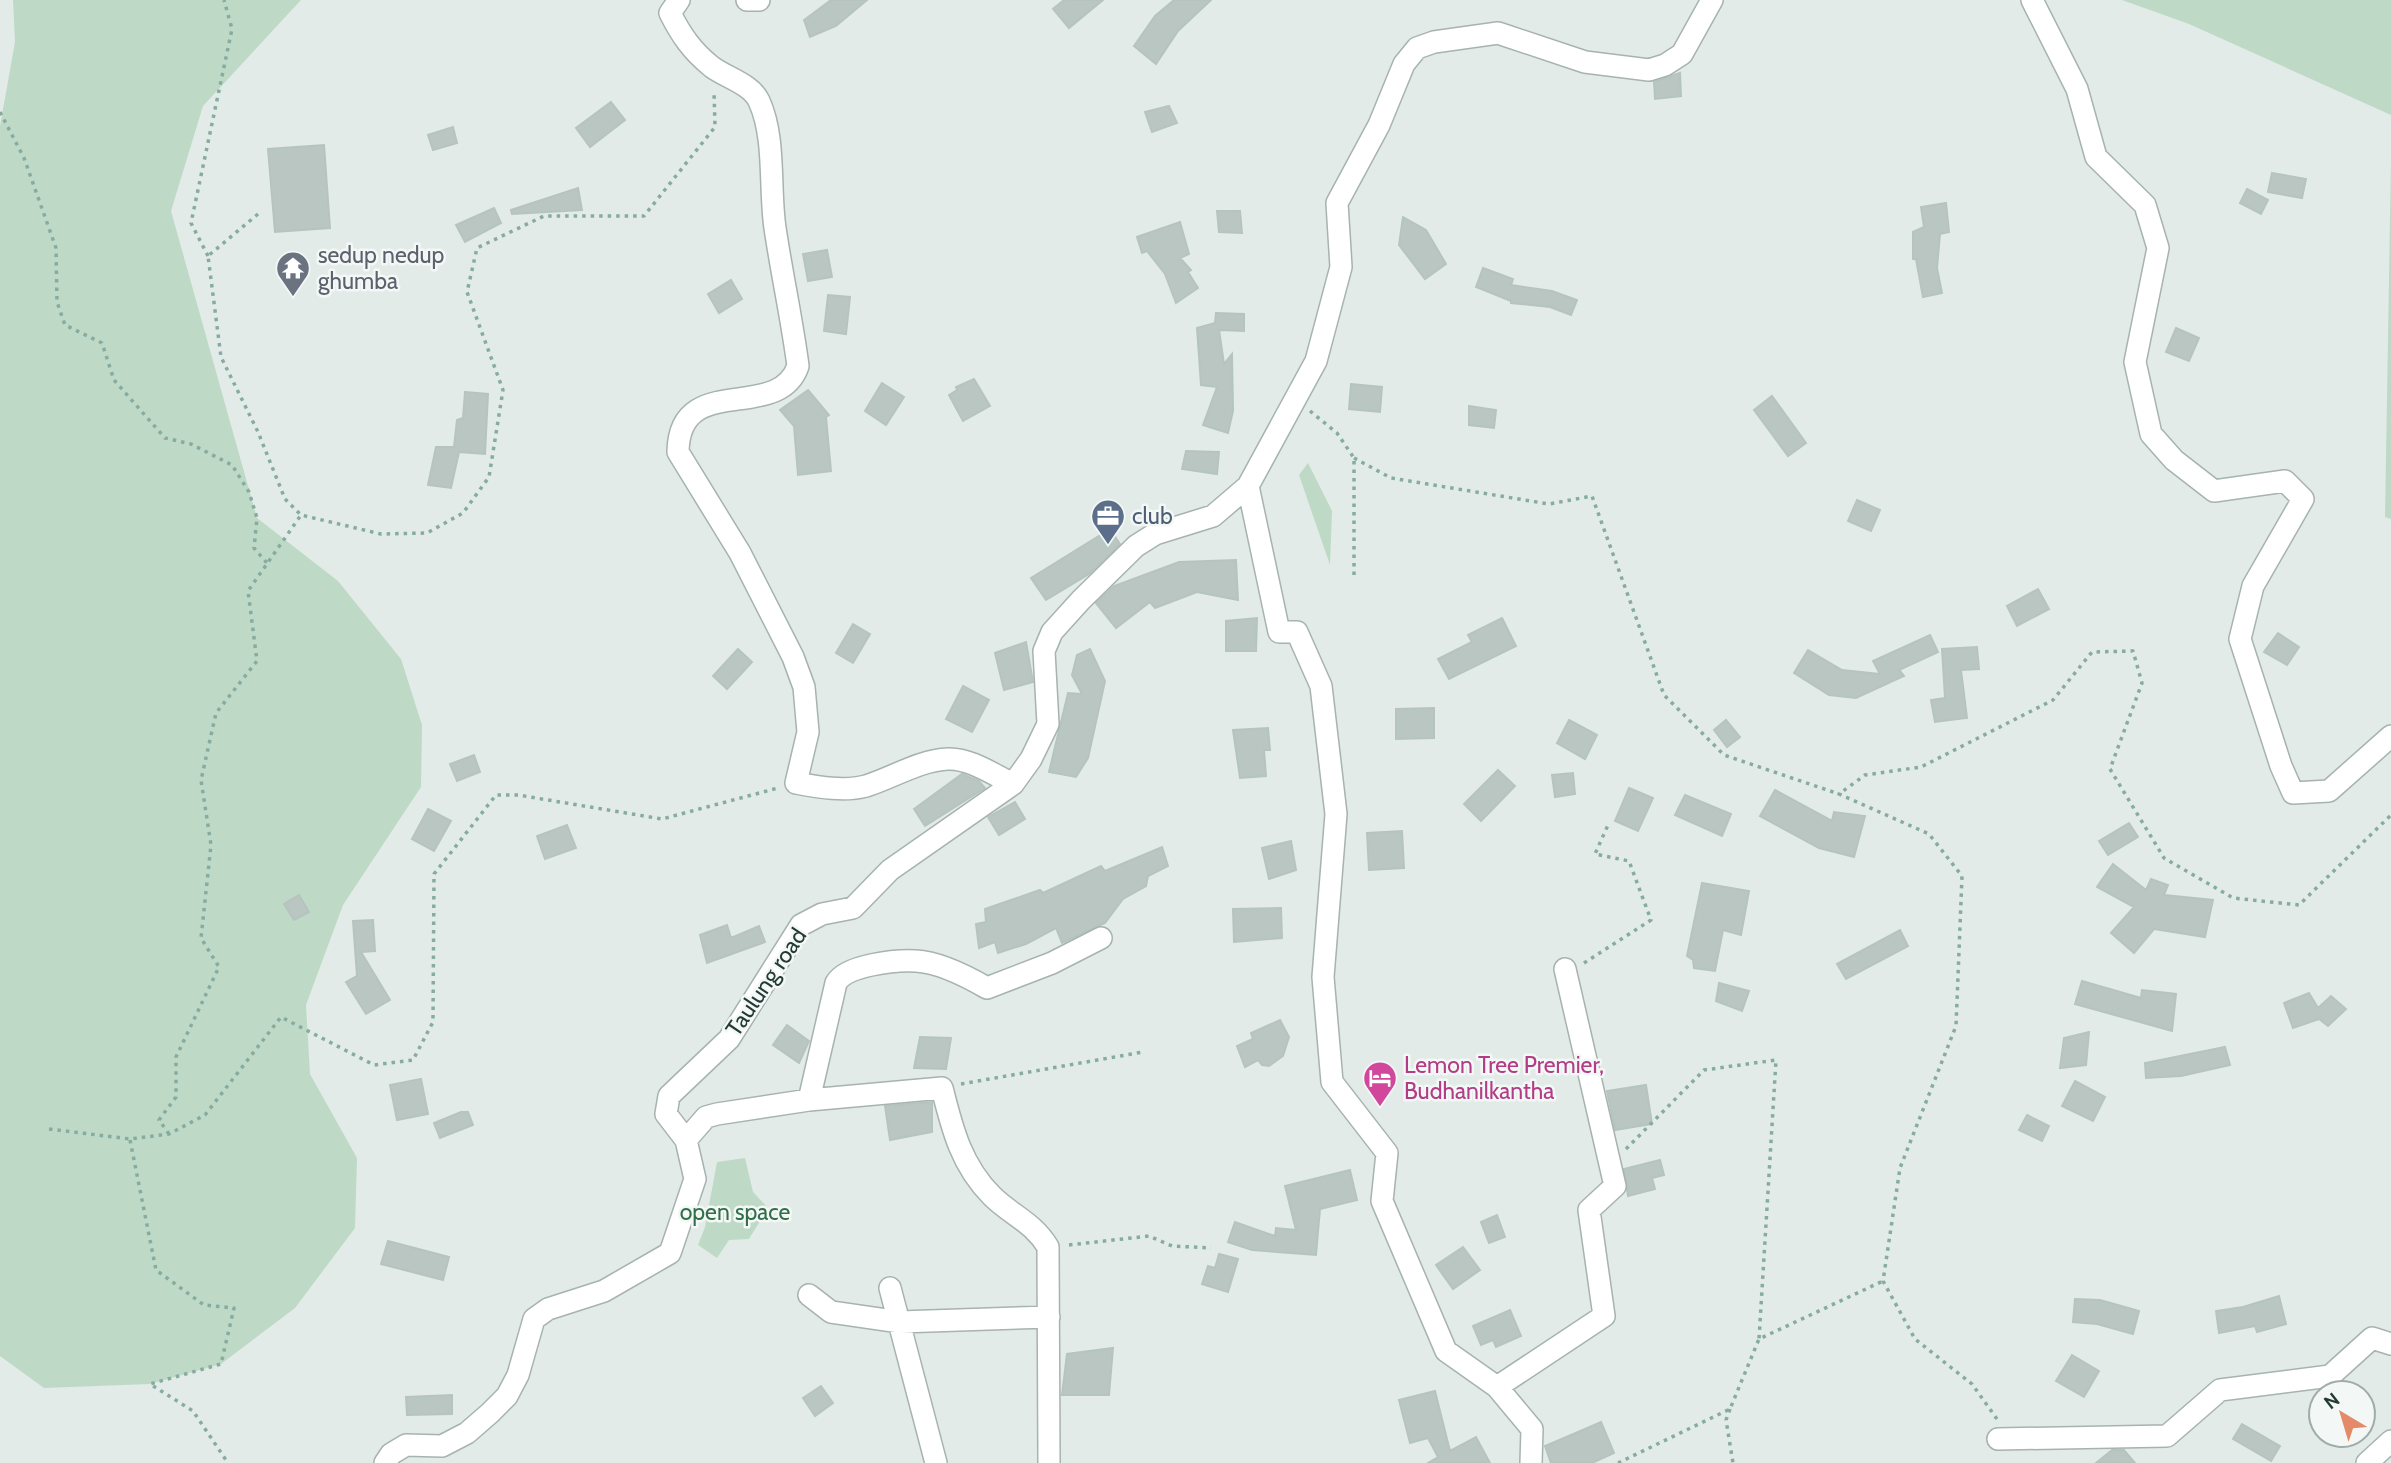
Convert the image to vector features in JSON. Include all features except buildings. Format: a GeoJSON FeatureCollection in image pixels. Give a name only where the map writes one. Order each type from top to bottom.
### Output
{"type":"FeatureCollection","features":[{"type":"Feature","properties":{"kind":"street"},"geometry":{"type":"LineString","coordinates":[[679,0],[670,13],[685,43],[713,68],[751,91],[759,101],[772,146],[769,167],[775,227],[799,366],[794,380],[777,393],[710,403],[688,418],[678,434],[678,453],[740,553],[793,657],[804,687],[808,732],[796,783],[824,789],[864,787],[893,774],[948,759],[968,763],[1013,784]]}},
{"type":"Feature","properties":{"kind":"street"},"geometry":{"type":"LineString","coordinates":[[747,0],[759,0]]}},
{"type":"Feature","properties":{"kind":"street"},"geometry":{"type":"LineString","coordinates":[[1531,1463],[1532,1429],[1497,1387],[1446,1351],[1382,1201],[1387,1153],[1332,1082],[1323,977],[1336,814],[1321,686],[1288,632],[1248,486],[1316,361],[1341,267],[1337,202],[1346,180],[1379,125],[1404,64],[1417,48],[1434,42],[1497,33],[1586,62],[1649,70],[1665,65],[1682,54],[1712,0]]}},
{"type":"Feature","properties":{"kind":"street"},"geometry":{"type":"LineString","coordinates":[[2032,0],[2077,89],[2096,157],[2145,205],[2158,248],[2135,362],[2151,434],[2174,460],[2214,491],[2285,481],[2303,499],[2253,586],[2240,639],[2281,766],[2293,793],[2329,791],[2391,736]]}},
{"type":"Feature","properties":{"kind":"street","name":"Taulung road"},"geometry":{"type":"LineString","coordinates":[[385,1463],[391,1454],[406,1445],[442,1446],[467,1433],[490,1413],[507,1396],[519,1375],[534,1319],[548,1309],[604,1291],[670,1253],[695,1179],[686,1140],[666,1114],[669,1096],[729,1039],[802,925],[822,914],[853,908],[890,870],[1013,784],[1031,760],[1048,724],[1044,651],[1052,632],[1136,546],[1155,534],[1213,516],[1248,486]]}},
{"type":"Feature","properties":{"kind":"street"},"geometry":{"type":"LineString","coordinates":[[809,1100],[840,975],[851,969],[917,961],[987,988],[1052,963],[1101,938]]}},
{"type":"Feature","properties":{"kind":"street"},"geometry":{"type":"LineString","coordinates":[[1497,1387],[1604,1316],[1589,1210],[1615,1186],[1565,969]]}},
{"type":"Feature","properties":{"kind":"street"},"geometry":{"type":"LineString","coordinates":[[686,1140],[706,1117],[809,1100],[942,1088],[954,1140],[964,1160],[992,1196],[1038,1231],[1048,1247],[1049,1463]]}},
{"type":"Feature","properties":{"kind":"street"},"geometry":{"type":"LineString","coordinates":[[890,1288],[936,1463]]}},
{"type":"Feature","properties":{"kind":"street"},"geometry":{"type":"LineString","coordinates":[[809,1296],[831,1312],[900,1322],[1049,1317]]}},
{"type":"Feature","properties":{"kind":"street"},"geometry":{"type":"LineString","coordinates":[[1998,1439],[2167,1436],[2220,1390],[2330,1376],[2372,1338],[2391,1344]]}},
{"type":"Feature","properties":{"kind":"street"},"geometry":{"type":"LineString","coordinates":[[2367,1463],[2391,1441]]}},
{"type":"Feature","properties":{"kind":"path"},"geometry":{"type":"LineString","coordinates":[[224,0],[232,29],[191,223],[208,256],[221,357],[258,432],[285,499],[301,514],[381,534],[427,533],[463,513],[489,477],[503,390],[467,292],[477,248],[544,216],[644,216],[715,127],[713,68]]}},
{"type":"Feature","properties":{"kind":"path"},"geometry":{"type":"LineString","coordinates":[[0,112],[24,158],[56,248],[57,302],[65,325],[102,342],[114,380],[165,438],[191,444],[232,465],[249,492],[257,518],[254,548],[267,563]]}},
{"type":"Feature","properties":{"kind":"path"},"geometry":{"type":"LineString","coordinates":[[208,256],[258,214]]}},
{"type":"Feature","properties":{"kind":"path"},"geometry":{"type":"LineString","coordinates":[[1296,399],[1337,433],[1354,458],[1391,478],[1549,504],[1592,496],[1664,695],[1724,755],[1839,794],[1929,834],[1962,876],[1956,1026],[1900,1168],[1883,1281],[1915,1339],[1972,1384],[1997,1419],[1998,1439]]}},
{"type":"Feature","properties":{"kind":"path"},"geometry":{"type":"LineString","coordinates":[[1354,458],[1354,576]]}},
{"type":"Feature","properties":{"kind":"path"},"geometry":{"type":"LineString","coordinates":[[169,1133],[159,1120],[176,1097],[176,1057],[219,967],[201,938],[211,845],[201,780],[216,713],[257,661],[248,591],[301,514]]}},
{"type":"Feature","properties":{"kind":"path"},"geometry":{"type":"LineString","coordinates":[[1839,794],[1865,775],[1921,767],[2053,700],[2092,652],[2133,651],[2142,683],[2110,769],[2164,858],[2234,898],[2299,905],[2391,815]]}},
{"type":"Feature","properties":{"kind":"path"},"geometry":{"type":"LineString","coordinates":[[49,1129],[130,1139],[169,1133],[205,1115],[281,1017],[374,1065],[413,1060],[433,1022],[434,874],[496,795],[518,795],[662,819],[796,783]]}},
{"type":"Feature","properties":{"kind":"path"},"geometry":{"type":"LineString","coordinates":[[1565,969],[1586,963],[1651,920],[1629,861],[1595,854],[1608,825]]}},
{"type":"Feature","properties":{"kind":"path"},"geometry":{"type":"LineString","coordinates":[[942,1088],[1143,1052]]}},
{"type":"Feature","properties":{"kind":"path"},"geometry":{"type":"LineString","coordinates":[[1611,1165],[1704,1070],[1776,1060],[1759,1339],[1726,1420],[1733,1463]]}},
{"type":"Feature","properties":{"kind":"path"},"geometry":{"type":"LineString","coordinates":[[130,1139],[156,1270],[204,1305],[234,1308],[221,1364],[150,1384],[193,1411],[228,1463]]}},
{"type":"Feature","properties":{"kind":"path"},"geometry":{"type":"LineString","coordinates":[[1048,1247],[1149,1236],[1172,1245],[1211,1248]]}},
{"type":"Feature","properties":{"kind":"path"},"geometry":{"type":"LineString","coordinates":[[1759,1339],[1883,1281]]}},
{"type":"Feature","properties":{"kind":"path"},"geometry":{"type":"LineString","coordinates":[[1618,1463],[1730,1409]]}},
{"type":"Feature","properties":{"kind":"green space"},"geometry":{"type":"Polygon","coordinates":[[[13,0],[301,0],[203,106],[171,211],[257,518],[338,581],[401,659],[422,725],[421,787],[343,905],[306,1005],[310,1074],[357,1158],[355,1228],[295,1308],[221,1364],[150,1384],[44,1388],[0,1356],[0,126],[15,42],[13,0]]]}},
{"type":"Feature","properties":{"kind":"green space"},"geometry":{"type":"Polygon","coordinates":[[[2122,0],[2391,0],[2391,115],[2189,24],[2122,0]]]}},
{"type":"Feature","properties":{"kind":"green space"},"geometry":{"type":"Polygon","coordinates":[[[2391,160],[2391,519],[2385,517],[2391,160]]]}},
{"type":"Feature","properties":{"kind":"green space"},"geometry":{"type":"Polygon","coordinates":[[[1308,463],[1332,511],[1330,565],[1299,475],[1308,463]]]}},
{"type":"Feature","properties":{"kind":"green space","name":"open space"},"geometry":{"type":"Polygon","coordinates":[[[745,1158],[753,1192],[768,1208],[749,1239],[729,1240],[717,1258],[698,1245],[705,1227],[717,1162],[745,1158]]]}},
{"type":"Feature","properties":{"kind":"place","name":"sedup nedup ghumba"},"geometry":{"type":"Point","coordinates":[293,298]}},
{"type":"Feature","properties":{"kind":"place","name":"club"},"geometry":{"type":"Point","coordinates":[1108,546]}},
{"type":"Feature","properties":{"kind":"place","name":"Lemon Tree Premier, Budhanilkantha"},"geometry":{"type":"Point","coordinates":[1380,1108]}}]}
